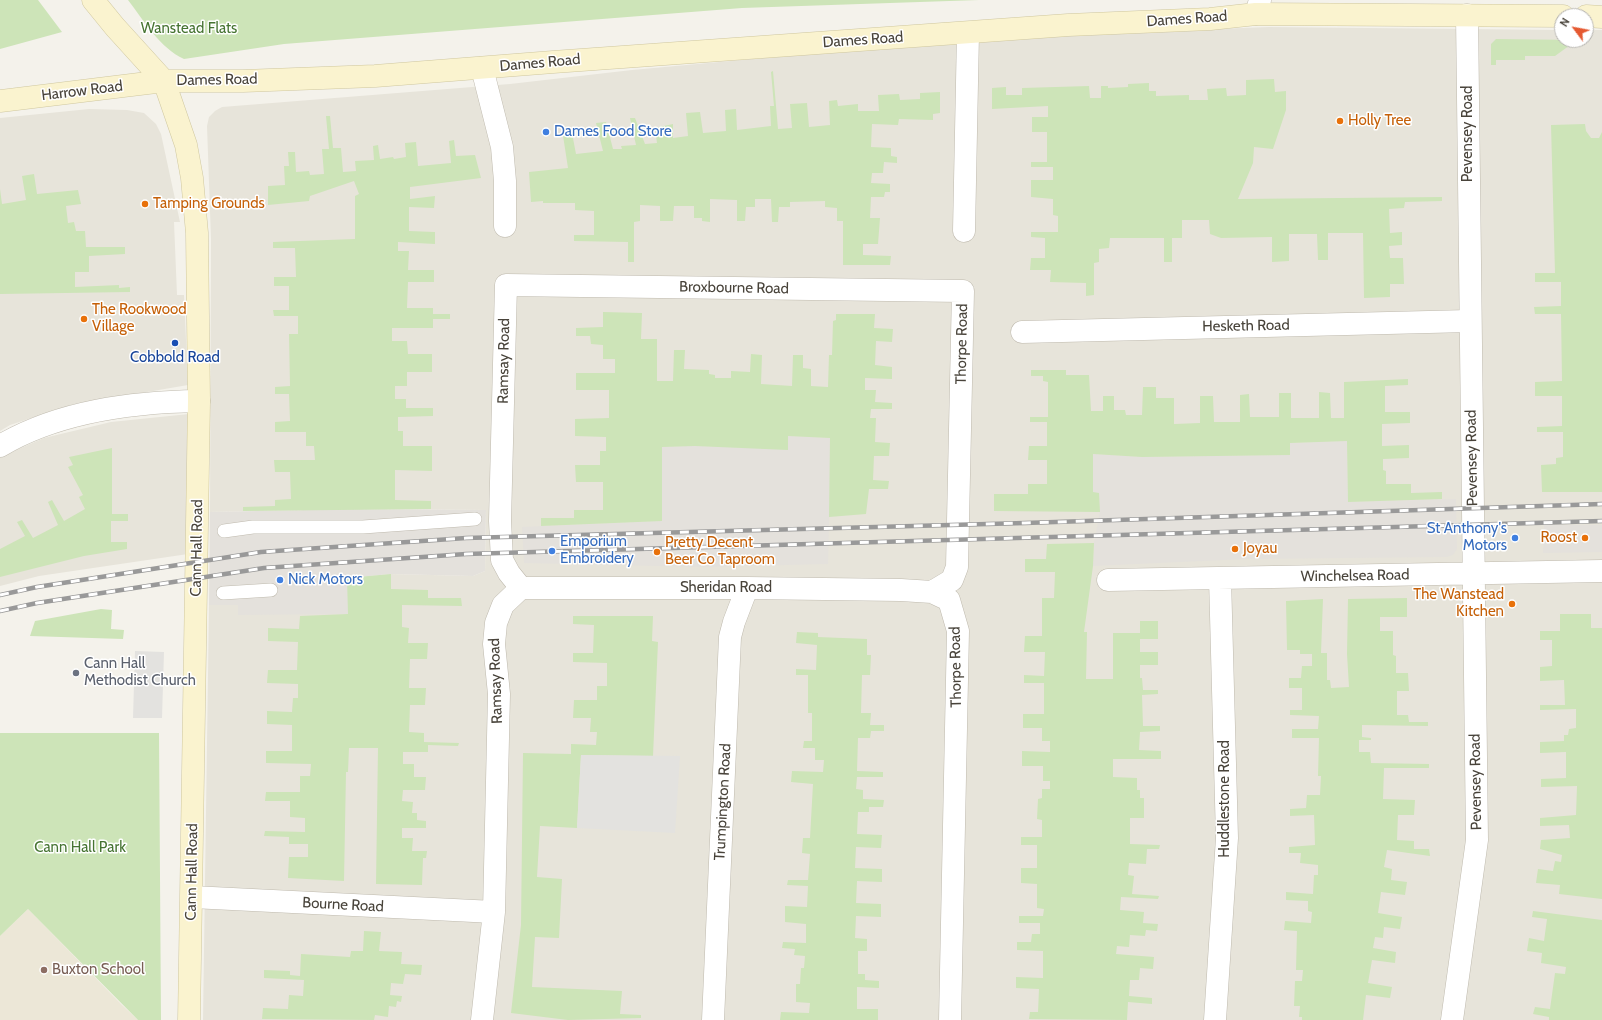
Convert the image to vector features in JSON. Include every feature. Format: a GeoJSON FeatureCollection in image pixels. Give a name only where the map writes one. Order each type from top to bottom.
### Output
{"type":"FeatureCollection","features":[{"type":"Feature","properties":{"kind":"main road"},"geometry":{"type":"LineString","coordinates":[[93,0],[115,27],[164,81]]}},
{"type":"Feature","properties":{"kind":"main road","name":"Dames Road"},"geometry":{"type":"LineString","coordinates":[[164,81],[243,81],[375,76],[968,32],[1210,19],[1258,7],[1554,16]]}},
{"type":"Feature","properties":{"kind":"main road","name":"Harrow Road"},"geometry":{"type":"LineString","coordinates":[[0,101],[164,81]]}},
{"type":"Feature","properties":{"kind":"main road","name":"Cann Hall Road"},"geometry":{"type":"LineString","coordinates":[[164,81],[186,145],[192,178],[197,233],[199,401],[189,1020]]}},
{"type":"Feature","properties":{"kind":"street","name":"Pevensey Road"},"geometry":{"type":"LineString","coordinates":[[1452,1020],[1476,840],[1467,14]]}},
{"type":"Feature","properties":{"kind":"street"},"geometry":{"type":"LineString","coordinates":[[964,231],[968,32]]}},
{"type":"Feature","properties":{"kind":"street"},"geometry":{"type":"LineString","coordinates":[[482,68],[502,148],[505,182],[505,226]]}},
{"type":"Feature","properties":{"kind":"street","name":"Broxbourne Road"},"geometry":{"type":"LineString","coordinates":[[506,285],[963,291]]}},
{"type":"Feature","properties":{"kind":"street","name":"Ramsay Road"},"geometry":{"type":"LineString","coordinates":[[482,1020],[494,912],[499,694],[494,644],[496,622],[503,605],[521,588],[509,573],[502,560],[500,513],[506,285]]}},
{"type":"Feature","properties":{"kind":"street","name":"Thorpe Road"},"geometry":{"type":"LineString","coordinates":[[932,592],[952,580],[957,567],[963,291]]}},
{"type":"Feature","properties":{"kind":"street","name":"Hesketh Road"},"geometry":{"type":"LineString","coordinates":[[1022,332],[1470,321]]}},
{"type":"Feature","properties":{"kind":"street"},"geometry":{"type":"LineString","coordinates":[[0,446],[65,418],[131,405],[199,401]]}},
{"type":"Feature","properties":{"kind":"street","name":"Winchelsea Road"},"geometry":{"type":"LineString","coordinates":[[1108,580],[1602,571]]}},
{"type":"Feature","properties":{"kind":"street","name":"Huddlestone Road"},"geometry":{"type":"LineString","coordinates":[[1215,1020],[1227,838],[1220,578]]}},
{"type":"Feature","properties":{"kind":"street","name":"Sheridan Road"},"geometry":{"type":"LineString","coordinates":[[521,588],[747,588],[932,592]]}},
{"type":"Feature","properties":{"kind":"street","name":"Trumpington Road"},"geometry":{"type":"LineString","coordinates":[[713,1020],[730,637],[747,588]]}},
{"type":"Feature","properties":{"kind":"street","name":"Thorpe Road"},"geometry":{"type":"LineString","coordinates":[[932,592],[949,600],[958,630],[950,1020]]}},
{"type":"Feature","properties":{"kind":"street","name":"Bourne Road"},"geometry":{"type":"LineString","coordinates":[[192,897],[494,912]]}},
{"type":"Feature","properties":{"kind":"lane"},"geometry":{"type":"LineString","coordinates":[[224,531],[253,527],[363,527],[475,519]]}},
{"type":"Feature","properties":{"kind":"lane"},"geometry":{"type":"LineString","coordinates":[[223,593],[271,590]]}},
{"type":"Feature","properties":{"kind":"shaded area"},"geometry":{"type":"Polygon","coordinates":[[[1269,27],[1554,30],[1554,48],[1594,48],[1594,30],[1602,30],[1602,1020],[203,1020],[209,605],[292,604],[347,578],[391,574],[473,576],[485,571],[486,510],[351,509],[210,512],[211,239],[207,126],[209,117],[222,107],[510,84],[632,70],[981,38],[1269,27]]]}},
{"type":"Feature","properties":{"kind":"shaded area"},"geometry":{"type":"Polygon","coordinates":[[[89,109],[127,110],[144,113],[156,124],[161,134],[180,222],[174,222],[177,295],[184,295],[188,385],[71,405],[10,425],[0,431],[0,118],[89,109]]]}},
{"type":"Feature","properties":{"kind":"shaded area"},"geometry":{"type":"Polygon","coordinates":[[[189,414],[188,554],[39,576],[0,586],[0,457],[44,438],[111,422],[189,414]]]}},
{"type":"Feature","properties":{"kind":"shaded area"},"geometry":{"type":"Polygon","coordinates":[[[788,436],[831,438],[828,564],[703,567],[524,563],[522,527],[662,521],[662,447],[695,446],[788,449],[788,436]]]}},
{"type":"Feature","properties":{"kind":"shaded area"},"geometry":{"type":"Polygon","coordinates":[[[1347,441],[1348,502],[1456,499],[1457,549],[1453,555],[1447,557],[1246,559],[1093,566],[1094,543],[1100,512],[1093,492],[1093,454],[1142,457],[1290,455],[1290,443],[1347,441]]]}},
{"type":"Feature","properties":{"kind":"shaded area"},"geometry":{"type":"Polygon","coordinates":[[[351,509],[486,510],[485,571],[473,576],[391,574],[348,578],[348,614],[238,615],[238,605],[209,605],[210,512],[351,509]]]}},
{"type":"Feature","properties":{"kind":"shaded area"},"geometry":{"type":"Polygon","coordinates":[[[1544,525],[1602,525],[1602,552],[1543,553],[1544,525]]]}},
{"type":"Feature","properties":{"kind":"shaded area"},"geometry":{"type":"Polygon","coordinates":[[[135,651],[164,652],[162,718],[133,718],[135,651]]]}},
{"type":"Feature","properties":{"kind":"shaded area"},"geometry":{"type":"Polygon","coordinates":[[[581,755],[680,756],[675,833],[577,828],[581,755]]]}},
{"type":"Feature","properties":{"kind":"shaded area","name":"Buxton School"},"geometry":{"type":"Polygon","coordinates":[[[28,909],[138,1020],[0,1020],[0,936],[28,909]]]}},
{"type":"Feature","properties":{"kind":"green space"},"geometry":{"type":"Polygon","coordinates":[[[0,0],[38,0],[62,32],[0,49],[0,0]]]}},
{"type":"Feature","properties":{"kind":"green space","name":"Wanstead Flats"},"geometry":{"type":"Polygon","coordinates":[[[128,0],[979,0],[742,8],[284,44],[184,59],[167,48],[160,41],[128,0]]]}},
{"type":"Feature","properties":{"kind":"green space"},"geometry":{"type":"Polygon","coordinates":[[[1496,39],[1554,40],[1554,48],[1566,48],[1555,56],[1525,56],[1525,60],[1496,60],[1496,65],[1491,65],[1491,44],[1496,39]]]}},
{"type":"Feature","properties":{"kind":"green space"},"geometry":{"type":"Polygon","coordinates":[[[773,71],[778,129],[792,128],[790,104],[807,103],[809,127],[830,125],[829,101],[837,100],[838,106],[858,104],[858,111],[879,111],[878,95],[899,94],[900,100],[920,99],[920,93],[940,92],[940,113],[933,114],[933,120],[899,119],[898,125],[872,124],[871,147],[891,148],[891,156],[897,157],[897,163],[884,162],[883,173],[872,173],[871,183],[890,184],[890,192],[885,192],[884,197],[871,197],[870,218],[880,218],[878,244],[863,244],[863,255],[891,256],[890,265],[843,265],[843,221],[837,221],[837,208],[825,207],[825,201],[790,202],[790,207],[779,207],[778,222],[772,222],[771,199],[755,199],[755,207],[746,207],[745,221],[737,221],[737,200],[710,199],[710,222],[702,221],[702,218],[694,218],[694,206],[674,206],[673,221],[660,221],[660,206],[640,205],[640,221],[634,222],[634,262],[628,262],[628,242],[574,241],[574,235],[594,235],[594,211],[575,210],[575,203],[543,203],[543,201],[531,202],[529,172],[568,168],[562,129],[571,128],[576,154],[603,151],[596,123],[606,122],[613,149],[622,149],[621,146],[636,145],[630,118],[635,118],[645,144],[657,143],[655,128],[673,124],[673,138],[688,136],[686,113],[700,112],[703,133],[726,131],[725,110],[736,109],[737,130],[771,126],[770,106],[774,106],[771,72],[773,71]]]}},
{"type":"Feature","properties":{"kind":"green space"},"geometry":{"type":"Polygon","coordinates":[[[1274,79],[1275,92],[1286,91],[1286,110],[1273,149],[1254,147],[1253,163],[1238,199],[1442,197],[1442,201],[1405,202],[1404,208],[1389,209],[1390,233],[1402,232],[1402,245],[1389,246],[1390,258],[1403,258],[1404,284],[1390,284],[1390,297],[1364,298],[1363,233],[1328,233],[1328,260],[1318,260],[1317,234],[1289,234],[1289,261],[1272,262],[1272,237],[1221,238],[1210,234],[1209,220],[1182,220],[1182,238],[1172,238],[1172,262],[1164,262],[1164,238],[1110,238],[1109,248],[1099,249],[1099,262],[1094,263],[1094,295],[1086,296],[1086,283],[1050,282],[1051,270],[1030,270],[1031,258],[1045,258],[1045,238],[1031,237],[1031,232],[1058,232],[1058,216],[1053,215],[1053,199],[1031,197],[1031,180],[1053,180],[1053,167],[1031,167],[1031,162],[1047,162],[1047,132],[1032,132],[1032,117],[1048,117],[1048,106],[992,109],[992,88],[1006,87],[1006,95],[1022,95],[1022,88],[1089,86],[1090,98],[1101,98],[1101,86],[1108,86],[1108,88],[1128,87],[1128,84],[1149,83],[1149,91],[1156,91],[1156,96],[1189,95],[1189,100],[1208,100],[1207,89],[1226,88],[1227,96],[1246,95],[1246,80],[1274,79]]]}},
{"type":"Feature","properties":{"kind":"green space"},"geometry":{"type":"Polygon","coordinates":[[[326,116],[330,116],[333,148],[341,148],[343,172],[356,171],[355,161],[374,160],[373,146],[378,145],[380,159],[393,157],[394,159],[406,157],[405,143],[416,142],[418,166],[451,163],[449,141],[454,140],[456,156],[475,155],[481,178],[410,187],[410,199],[435,196],[434,208],[409,207],[409,231],[435,232],[435,244],[398,242],[398,251],[409,251],[408,270],[434,270],[434,282],[408,282],[407,308],[433,308],[433,314],[450,314],[450,319],[433,319],[433,328],[392,328],[392,341],[407,341],[408,354],[432,354],[432,372],[407,372],[407,386],[395,386],[395,399],[406,399],[406,408],[433,408],[433,416],[398,417],[398,431],[403,431],[403,446],[432,446],[432,471],[395,470],[395,500],[431,501],[431,509],[243,511],[243,507],[275,506],[275,500],[291,499],[290,472],[275,472],[274,460],[315,460],[314,446],[306,446],[306,432],[275,432],[275,422],[290,421],[289,394],[275,394],[275,387],[290,386],[289,334],[298,334],[298,316],[274,316],[273,310],[289,310],[289,286],[274,286],[274,277],[296,277],[295,248],[273,248],[273,242],[355,239],[355,196],[359,194],[354,181],[310,196],[309,201],[268,205],[268,186],[285,185],[284,166],[289,166],[288,152],[295,152],[296,172],[309,171],[310,175],[324,174],[322,149],[329,149],[326,116]]]}},
{"type":"Feature","properties":{"kind":"green space"},"geometry":{"type":"Polygon","coordinates":[[[1585,124],[1586,131],[1591,138],[1599,138],[1602,132],[1602,492],[1542,492],[1541,465],[1556,464],[1556,458],[1563,457],[1563,432],[1537,432],[1537,427],[1562,426],[1562,396],[1535,396],[1535,382],[1562,381],[1561,314],[1535,314],[1534,307],[1561,306],[1561,282],[1535,282],[1535,273],[1555,273],[1551,125],[1585,124]]]}},
{"type":"Feature","properties":{"kind":"green space"},"geometry":{"type":"Polygon","coordinates":[[[34,174],[37,194],[78,190],[81,204],[66,206],[68,223],[74,222],[76,231],[85,231],[86,247],[125,247],[125,254],[89,256],[89,272],[75,272],[75,287],[119,285],[119,288],[130,287],[130,292],[0,294],[0,189],[2,204],[26,200],[22,176],[34,174]]]}},
{"type":"Feature","properties":{"kind":"green space"},"geometry":{"type":"Polygon","coordinates":[[[603,312],[642,313],[641,339],[657,339],[657,381],[673,381],[674,350],[685,350],[684,369],[709,370],[709,374],[715,375],[715,378],[731,378],[731,371],[750,372],[751,354],[762,355],[761,384],[792,386],[793,355],[803,355],[803,368],[811,369],[811,386],[828,387],[829,355],[832,355],[833,321],[836,320],[836,314],[875,314],[874,328],[893,329],[892,342],[876,341],[875,365],[892,367],[892,379],[865,378],[865,390],[876,390],[875,402],[892,403],[892,409],[871,409],[870,418],[876,418],[875,442],[890,443],[889,456],[874,456],[873,480],[889,481],[888,489],[869,489],[866,514],[829,517],[830,438],[788,436],[788,450],[695,446],[662,447],[662,521],[541,526],[541,518],[574,518],[574,510],[603,510],[603,482],[576,482],[575,465],[600,465],[600,451],[606,451],[606,437],[575,436],[575,419],[609,418],[609,390],[576,390],[576,373],[615,373],[615,359],[603,359],[603,345],[591,344],[590,336],[576,336],[576,328],[603,327],[603,312]]]}},
{"type":"Feature","properties":{"kind":"green space"},"geometry":{"type":"Polygon","coordinates":[[[1031,370],[1066,370],[1066,375],[1089,375],[1091,411],[1103,411],[1103,396],[1114,396],[1114,410],[1125,410],[1126,415],[1142,415],[1143,387],[1156,387],[1156,398],[1174,398],[1174,424],[1200,423],[1200,396],[1213,396],[1214,422],[1240,422],[1240,395],[1249,394],[1250,417],[1279,417],[1279,393],[1291,393],[1291,418],[1319,418],[1319,392],[1330,393],[1331,418],[1344,418],[1344,382],[1408,379],[1408,385],[1385,386],[1385,412],[1410,412],[1410,423],[1382,424],[1382,446],[1409,445],[1409,458],[1383,459],[1383,470],[1386,471],[1386,484],[1411,484],[1411,493],[1442,492],[1442,499],[1348,502],[1347,441],[1290,443],[1290,455],[1142,457],[1093,454],[1093,492],[1099,493],[1100,512],[994,511],[994,494],[1028,494],[1028,484],[1047,484],[1047,460],[1028,460],[1029,446],[1047,446],[1047,422],[1030,422],[1030,417],[1048,417],[1048,382],[1043,381],[1043,376],[1031,376],[1031,370]]]}},
{"type":"Feature","properties":{"kind":"green space"},"geometry":{"type":"Polygon","coordinates":[[[112,448],[112,514],[128,514],[128,521],[111,521],[111,542],[127,542],[127,549],[84,556],[0,577],[0,549],[25,536],[17,522],[22,520],[33,538],[58,525],[48,502],[52,500],[64,521],[85,509],[79,497],[83,495],[68,467],[73,465],[69,457],[112,448]]]}},
{"type":"Feature","properties":{"kind":"green space"},"geometry":{"type":"Polygon","coordinates":[[[1094,543],[1093,566],[1084,632],[1087,632],[1086,679],[1113,679],[1113,633],[1140,633],[1140,621],[1158,621],[1158,639],[1140,639],[1140,652],[1158,652],[1158,665],[1140,665],[1140,678],[1142,678],[1143,690],[1158,690],[1158,694],[1142,695],[1143,726],[1160,726],[1160,731],[1140,732],[1139,750],[1161,751],[1161,759],[1113,759],[1113,777],[1137,778],[1137,790],[1140,790],[1140,798],[1144,798],[1144,818],[1130,818],[1130,844],[1160,845],[1159,849],[1147,849],[1146,864],[1129,863],[1128,875],[1134,876],[1132,894],[1159,896],[1158,899],[1121,897],[1120,910],[1144,912],[1143,923],[1158,924],[1157,931],[1146,930],[1145,936],[1130,935],[1129,947],[1117,946],[1116,954],[1154,957],[1153,969],[1140,968],[1139,980],[1130,980],[1129,996],[1152,998],[1152,1004],[1128,1002],[1127,1020],[1029,1019],[1030,1012],[1038,1012],[1039,989],[1016,988],[1016,977],[1043,978],[1043,951],[1017,950],[1017,942],[1031,942],[1032,934],[1040,934],[1040,923],[1019,923],[1019,916],[1043,916],[1044,909],[1037,908],[1037,884],[1021,883],[1021,868],[1037,868],[1037,845],[1021,845],[1021,837],[1042,837],[1042,820],[1037,819],[1038,799],[1042,798],[1042,789],[1050,789],[1050,781],[1043,781],[1043,766],[1022,766],[1022,751],[1050,752],[1050,741],[1042,741],[1042,728],[1023,728],[1023,714],[1044,714],[1044,683],[1024,683],[1024,675],[1044,676],[1045,652],[1024,652],[1025,636],[1042,636],[1042,598],[1054,598],[1055,572],[1025,572],[1025,559],[1046,559],[1047,544],[1094,543]]]}},
{"type":"Feature","properties":{"kind":"green space"},"geometry":{"type":"Polygon","coordinates":[[[391,574],[391,589],[428,590],[428,598],[461,598],[462,606],[402,605],[402,627],[409,628],[408,643],[428,643],[427,659],[410,659],[409,688],[426,688],[425,705],[410,705],[409,732],[424,733],[424,742],[459,743],[458,746],[428,745],[428,752],[403,752],[403,764],[414,764],[414,777],[426,777],[425,790],[403,790],[402,801],[413,802],[412,813],[417,813],[417,820],[426,821],[426,828],[402,828],[402,838],[413,838],[412,851],[427,851],[426,858],[423,858],[422,885],[376,884],[378,748],[349,748],[348,772],[346,772],[344,881],[288,878],[289,857],[308,857],[308,844],[289,844],[289,837],[264,836],[265,831],[305,832],[305,818],[290,817],[290,801],[265,801],[266,792],[300,792],[300,776],[310,776],[311,764],[266,763],[266,751],[292,751],[292,725],[267,724],[267,711],[292,712],[293,698],[298,698],[298,684],[267,683],[268,670],[297,670],[298,642],[268,641],[268,628],[299,629],[300,616],[348,614],[347,578],[391,574]]]}},
{"type":"Feature","properties":{"kind":"green space"},"geometry":{"type":"Polygon","coordinates":[[[1407,598],[1407,617],[1380,617],[1380,631],[1393,631],[1393,655],[1396,656],[1396,673],[1408,673],[1409,691],[1397,691],[1397,715],[1408,715],[1409,722],[1428,722],[1428,726],[1362,725],[1362,737],[1371,738],[1371,740],[1359,740],[1359,752],[1370,752],[1371,763],[1429,764],[1429,768],[1384,768],[1383,799],[1415,800],[1414,815],[1398,815],[1397,840],[1414,841],[1414,849],[1429,849],[1430,856],[1387,850],[1384,867],[1392,869],[1391,880],[1407,882],[1405,895],[1381,892],[1378,913],[1402,917],[1400,929],[1384,927],[1383,938],[1375,937],[1373,948],[1396,952],[1395,963],[1372,960],[1368,983],[1392,987],[1390,998],[1366,995],[1363,1020],[1302,1020],[1302,1017],[1299,1017],[1300,1006],[1294,1006],[1295,981],[1302,981],[1303,970],[1296,970],[1297,931],[1284,930],[1285,921],[1311,923],[1312,912],[1308,911],[1308,901],[1286,900],[1286,892],[1313,894],[1314,875],[1318,875],[1318,865],[1300,863],[1301,853],[1289,853],[1289,847],[1315,845],[1314,815],[1290,816],[1290,809],[1306,808],[1307,795],[1320,795],[1321,776],[1318,776],[1319,738],[1292,738],[1292,729],[1318,729],[1319,716],[1290,715],[1290,710],[1302,710],[1302,688],[1289,688],[1289,678],[1301,678],[1302,666],[1312,666],[1312,654],[1300,654],[1300,650],[1287,650],[1286,601],[1323,599],[1321,653],[1327,653],[1327,680],[1330,680],[1331,688],[1349,687],[1347,654],[1348,599],[1407,598]]]}},
{"type":"Feature","properties":{"kind":"green space"},"geometry":{"type":"Polygon","coordinates":[[[101,609],[112,610],[111,629],[124,630],[123,639],[30,636],[35,621],[101,609]]]}},
{"type":"Feature","properties":{"kind":"green space"},"geometry":{"type":"Polygon","coordinates":[[[1560,614],[1591,614],[1591,628],[1602,628],[1602,899],[1559,894],[1560,885],[1536,883],[1538,869],[1553,871],[1555,861],[1561,862],[1562,855],[1540,849],[1541,840],[1570,838],[1569,825],[1540,826],[1540,818],[1576,815],[1577,786],[1541,787],[1541,779],[1566,778],[1566,752],[1540,753],[1540,742],[1564,741],[1564,735],[1568,735],[1569,729],[1576,728],[1576,709],[1540,710],[1540,705],[1565,705],[1564,680],[1540,681],[1540,667],[1552,666],[1552,640],[1540,640],[1540,631],[1560,631],[1560,614]]]}},
{"type":"Feature","properties":{"kind":"green space"},"geometry":{"type":"Polygon","coordinates":[[[573,616],[653,616],[652,641],[658,642],[653,756],[581,755],[577,828],[540,826],[537,877],[562,879],[559,938],[535,937],[532,987],[622,991],[620,1014],[641,1015],[641,1018],[568,1020],[511,1013],[521,925],[523,753],[571,754],[571,744],[596,745],[597,732],[590,732],[591,718],[573,718],[574,700],[597,700],[597,686],[607,686],[607,663],[573,662],[573,653],[593,653],[594,625],[573,624],[573,616]]]}},
{"type":"Feature","properties":{"kind":"green space"},"geometry":{"type":"Polygon","coordinates":[[[797,632],[818,633],[818,637],[867,639],[867,655],[871,655],[870,675],[862,675],[861,713],[871,713],[870,725],[884,725],[884,731],[871,731],[870,738],[858,738],[857,771],[883,772],[883,777],[857,777],[856,789],[863,790],[863,799],[884,800],[883,807],[869,807],[869,812],[858,812],[857,834],[882,835],[881,848],[856,847],[855,868],[882,869],[882,882],[857,881],[856,903],[881,904],[881,917],[856,916],[855,938],[867,939],[867,951],[858,951],[858,974],[865,974],[865,980],[879,981],[879,988],[857,987],[857,1009],[878,1009],[878,1020],[780,1020],[781,1012],[809,1013],[810,1003],[796,1002],[796,984],[800,984],[801,968],[804,968],[805,956],[794,955],[795,949],[782,948],[783,942],[806,943],[806,924],[785,922],[785,906],[807,907],[808,886],[787,885],[788,880],[808,880],[810,854],[802,853],[803,838],[810,838],[813,784],[791,782],[792,771],[823,772],[824,760],[815,760],[815,748],[803,748],[804,741],[812,741],[812,713],[808,713],[808,675],[796,675],[796,669],[816,670],[817,645],[796,643],[797,632]]]}},
{"type":"Feature","properties":{"kind":"green space","name":"Cann Hall Park"},"geometry":{"type":"Polygon","coordinates":[[[0,733],[159,733],[161,1020],[138,1020],[28,909],[0,936],[0,733]]]}},
{"type":"Feature","properties":{"kind":"green space"},"geometry":{"type":"Polygon","coordinates":[[[1533,911],[1602,920],[1602,1020],[1549,1020],[1549,1017],[1533,1014],[1535,1007],[1550,1009],[1555,973],[1565,974],[1566,967],[1541,963],[1542,953],[1527,951],[1529,938],[1544,941],[1547,919],[1532,917],[1533,911]]]}},
{"type":"Feature","properties":{"kind":"green space"},"geometry":{"type":"Polygon","coordinates":[[[364,931],[381,932],[379,951],[402,952],[401,964],[422,965],[421,975],[405,974],[403,984],[391,983],[390,995],[402,996],[401,1002],[397,1001],[396,1007],[389,1006],[388,1017],[375,1015],[374,1020],[262,1019],[263,1008],[288,1009],[289,995],[303,996],[304,980],[264,978],[264,970],[290,971],[290,975],[300,976],[301,954],[350,957],[351,951],[363,951],[364,931]]]}},
{"type":"Feature","properties":{"kind":"railway"},"geometry":{"type":"LineString","coordinates":[[0,595],[37,587],[261,552],[466,538],[1025,523],[1602,504]]}},
{"type":"Feature","properties":{"kind":"railway"},"geometry":{"type":"LineString","coordinates":[[0,611],[37,603],[264,568],[466,554],[1602,521]]}},
{"type":"Feature","properties":{"kind":"place","name":"Holly Tree"},"geometry":{"type":"Point","coordinates":[1340,121]}},
{"type":"Feature","properties":{"kind":"place","name":"Dames Food Store"},"geometry":{"type":"Point","coordinates":[546,132]}},
{"type":"Feature","properties":{"kind":"place","name":"Tamping Grounds"},"geometry":{"type":"Point","coordinates":[145,204]}},
{"type":"Feature","properties":{"kind":"place","name":"The Rookwood Village"},"geometry":{"type":"Point","coordinates":[84,319]}},
{"type":"Feature","properties":{"kind":"place","name":"Cobbold Road"},"geometry":{"type":"Point","coordinates":[175,343]}},
{"type":"Feature","properties":{"kind":"place","name":"St Anthony's Motors"},"geometry":{"type":"Point","coordinates":[1515,538]}},
{"type":"Feature","properties":{"kind":"place","name":"Roost"},"geometry":{"type":"Point","coordinates":[1585,538]}},
{"type":"Feature","properties":{"kind":"place","name":"Joyau"},"geometry":{"type":"Point","coordinates":[1235,549]}},
{"type":"Feature","properties":{"kind":"place","name":"Emporium Embroidery"},"geometry":{"type":"Point","coordinates":[552,551]}},
{"type":"Feature","properties":{"kind":"place","name":"Pretty Decent Beer Co Taproom"},"geometry":{"type":"Point","coordinates":[657,552]}},
{"type":"Feature","properties":{"kind":"place","name":"Nick Motors"},"geometry":{"type":"Point","coordinates":[280,580]}},
{"type":"Feature","properties":{"kind":"place","name":"The Wanstead Kitchen"},"geometry":{"type":"Point","coordinates":[1512,604]}},
{"type":"Feature","properties":{"kind":"place","name":"Cann Hall Methodist Church"},"geometry":{"type":"Point","coordinates":[76,673]}},
{"type":"Feature","properties":{"kind":"place","name":"Buxton School"},"geometry":{"type":"Point","coordinates":[44,970]}}]}
